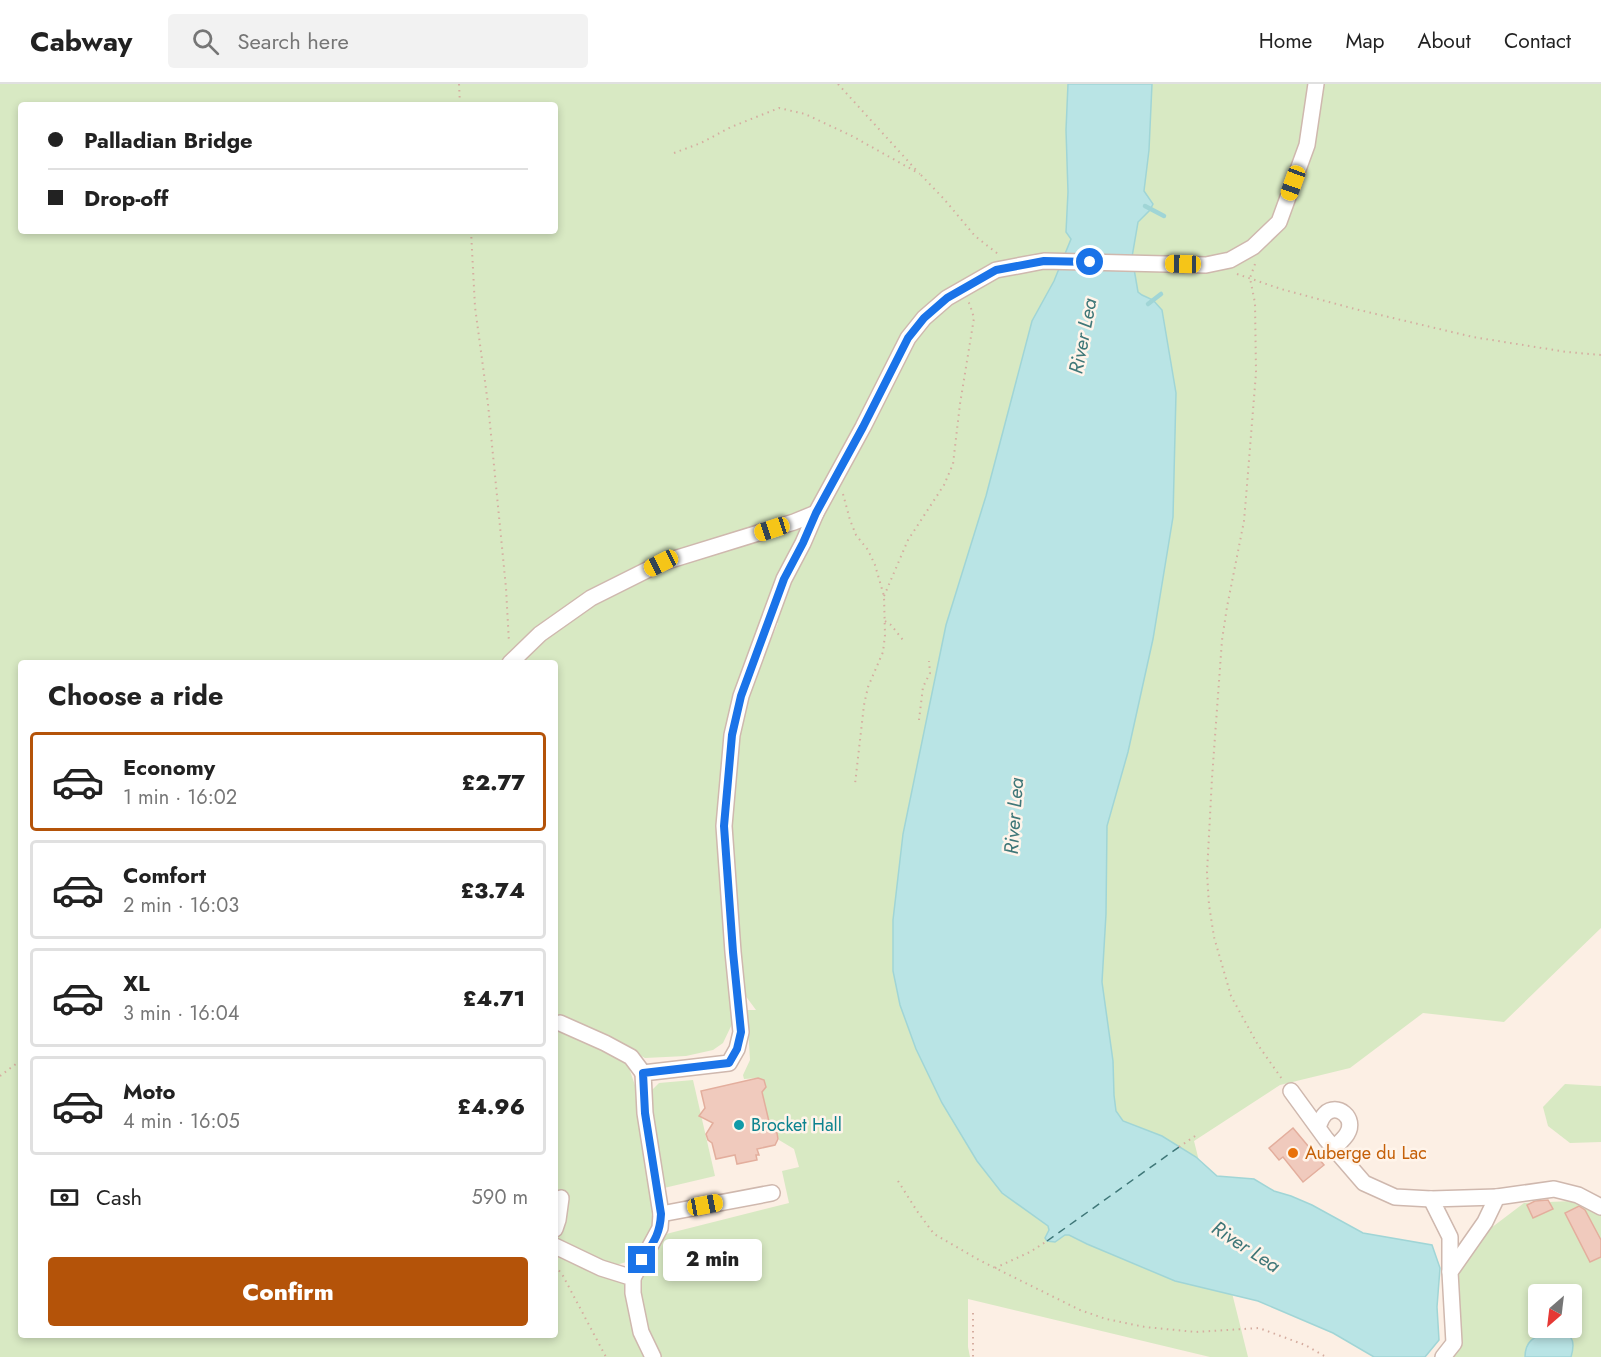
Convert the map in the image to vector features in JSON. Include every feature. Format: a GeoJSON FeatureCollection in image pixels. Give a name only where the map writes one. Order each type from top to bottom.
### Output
{"type":"FeatureCollection","features":[{"type":"Feature","properties":{"kind":"lane"},"geometry":{"type":"LineString","coordinates":[[643,1073],[729,1063],[737,1049],[741,1032],[724,826],[732,735],[741,696],[784,579],[908,338],[939,304],[996,270],[1044,261],[1206,265],[1230,260],[1253,247],[1279,222],[1307,145],[1316,84]]}},
{"type":"Feature","properties":{"kind":"lane"},"geometry":{"type":"LineString","coordinates":[[513,660],[540,634],[591,598],[661,563],[794,522],[816,513]]}},
{"type":"Feature","properties":{"kind":"lane"},"geometry":{"type":"LineString","coordinates":[[560,1023],[631,1057],[643,1073],[645,1113],[661,1214],[660,1228],[633,1278],[633,1293],[641,1332],[653,1357]]}},
{"type":"Feature","properties":{"kind":"lane"},"geometry":{"type":"LineString","coordinates":[[1291,1091],[1364,1183],[1395,1197],[1431,1199],[1497,1197],[1554,1189],[1578,1195],[1601,1207]]}},
{"type":"Feature","properties":{"kind":"lane"},"geometry":{"type":"LineString","coordinates":[[1318,1127],[1323,1116],[1329,1111],[1337,1110],[1349,1119],[1350,1127],[1347,1135],[1334,1148]]}},
{"type":"Feature","properties":{"kind":"lane"},"geometry":{"type":"LineString","coordinates":[[661,1214],[772,1192]]}},
{"type":"Feature","properties":{"kind":"lane"},"geometry":{"type":"LineString","coordinates":[[1450,1272],[1485,1222],[1497,1197]]}},
{"type":"Feature","properties":{"kind":"lane"},"geometry":{"type":"LineString","coordinates":[[558,1220],[561,1198]]}},
{"type":"Feature","properties":{"kind":"lane"},"geometry":{"type":"LineString","coordinates":[[1431,1199],[1450,1237],[1454,1343],[1443,1357]]}},
{"type":"Feature","properties":{"kind":"lane"},"geometry":{"type":"LineString","coordinates":[[558,1247],[602,1268],[633,1278]]}},
{"type":"Feature","properties":{"kind":"path"},"geometry":{"type":"LineString","coordinates":[[459,84],[460,102]]}},
{"type":"Feature","properties":{"kind":"path"},"geometry":{"type":"LineString","coordinates":[[838,84],[975,236],[1017,265]]}},
{"type":"Feature","properties":{"kind":"path"},"geometry":{"type":"LineString","coordinates":[[674,153],[779,108],[805,114],[842,131],[920,174]]}},
{"type":"Feature","properties":{"kind":"path"},"geometry":{"type":"LineString","coordinates":[[471,234],[475,307],[488,404],[510,646]]}},
{"type":"Feature","properties":{"kind":"path"},"geometry":{"type":"LineString","coordinates":[[1264,237],[1250,278],[1255,303],[1255,384],[1244,521],[1222,640],[1207,873],[1214,937],[1231,996],[1258,1045],[1291,1091]]}},
{"type":"Feature","properties":{"kind":"path"},"geometry":{"type":"LineString","coordinates":[[1228,271],[1302,295],[1473,337],[1601,355]]}},
{"type":"Feature","properties":{"kind":"path"},"geometry":{"type":"LineString","coordinates":[[884,596],[908,540],[944,486],[953,464],[974,318],[970,305],[960,290]]}},
{"type":"Feature","properties":{"kind":"path"},"geometry":{"type":"LineString","coordinates":[[843,491],[849,520],[875,565],[884,596],[883,652],[868,687],[864,705],[855,784]]}},
{"type":"Feature","properties":{"kind":"path"},"geometry":{"type":"LineString","coordinates":[[885,621],[903,640]]}},
{"type":"Feature","properties":{"kind":"path"},"geometry":{"type":"LineString","coordinates":[[919,720],[923,687],[930,673],[929,661]]}},
{"type":"Feature","properties":{"kind":"path"},"geometry":{"type":"LineString","coordinates":[[0,1076],[18,1062]]}},
{"type":"Feature","properties":{"kind":"path"},"geometry":{"type":"LineString","coordinates":[[1179,1147],[1198,1134]]}},
{"type":"Feature","properties":{"kind":"path"},"geometry":{"type":"LineString","coordinates":[[898,1181],[934,1234],[955,1248],[1080,1310],[1106,1319],[1145,1327],[1196,1332],[1259,1328],[1305,1345],[1326,1357]]}},
{"type":"Feature","properties":{"kind":"path"},"geometry":{"type":"LineString","coordinates":[[995,1268],[1030,1252],[1047,1240]]}},
{"type":"Feature","properties":{"kind":"path"},"geometry":{"type":"LineString","coordinates":[[558,1269],[606,1357]]}},
{"type":"Feature","properties":{"kind":"path"},"geometry":{"type":"LineString","coordinates":[[973,1313],[973,1357]]}},
{"type":"Feature","properties":{"kind":"green space","name":"Brocket Hall"},"geometry":{"type":"Polygon","coordinates":[[[0,84],[1601,84],[1601,928],[1504,1022],[1423,1013],[1350,1068],[1280,1085],[1194,1141],[1248,1357],[1210,1357],[968,1299],[970,1357],[0,1357],[0,84]],[[766,619],[727,730],[719,829],[733,1022],[723,1043],[713,1050],[686,1056],[645,1058],[628,1049],[620,1056],[628,1065],[638,1094],[656,1219],[651,1234],[636,1259],[613,1266],[642,1275],[655,1247],[666,1234],[789,1203],[782,1171],[799,1167],[794,1149],[779,1140],[777,1133],[771,1130],[762,1092],[766,1087],[764,1080],[744,1079],[743,1075],[750,1060],[747,1010],[756,1010],[742,991],[729,818],[745,701],[778,623],[766,619]]]}},
{"type":"Feature","properties":{"kind":"green space"},"geometry":{"type":"Polygon","coordinates":[[[693,1080],[715,1176],[664,1188],[649,1104],[651,1091],[659,1083],[693,1080]]]}},
{"type":"Feature","properties":{"kind":"green space"},"geometry":{"type":"Polygon","coordinates":[[[1565,1084],[1601,1086],[1601,1142],[1570,1143],[1548,1126],[1543,1107],[1565,1084]]]}},
{"type":"Feature","properties":{"kind":"green space"},"geometry":{"type":"Polygon","coordinates":[[[1573,1201],[1601,1212],[1601,1357],[1449,1357],[1462,1345],[1456,1273],[1491,1228],[1524,1203],[1573,1201]]]}},
{"type":"Feature","properties":{"kind":"water","name":"River Lea"},"geometry":{"type":"Polygon","coordinates":[[[1068,84],[1152,84],[1149,150],[1144,191],[1153,204],[1138,222],[1132,257],[1138,292],[1153,300],[1162,310],[1176,393],[1173,517],[1153,639],[1128,752],[1107,826],[1106,914],[1102,982],[1113,1061],[1116,1111],[1123,1121],[1162,1136],[1196,1157],[1217,1176],[1254,1179],[1274,1191],[1312,1205],[1363,1233],[1432,1245],[1440,1268],[1437,1307],[1439,1340],[1425,1357],[1374,1357],[1333,1333],[1258,1301],[1175,1281],[1069,1235],[1055,1242],[1047,1241],[1045,1238],[1049,1230],[1048,1226],[1002,1193],[977,1161],[942,1103],[916,1049],[900,1005],[893,971],[893,920],[903,834],[946,625],[986,496],[1032,321],[1054,281],[1071,239],[1066,232],[1068,84]]]}},
{"type":"Feature","properties":{"kind":"water"},"geometry":{"type":"Polygon","coordinates":[[[1535,1338],[1571,1338],[1573,1350],[1571,1357],[1525,1357],[1530,1342],[1535,1338]]]}},
{"type":"Feature","properties":{"kind":"building","name":"Brocket Hall"},"geometry":{"type":"Polygon","coordinates":[[[758,1078],[764,1080],[766,1087],[762,1092],[771,1130],[777,1133],[778,1139],[775,1145],[757,1149],[759,1155],[756,1155],[757,1160],[737,1164],[735,1155],[716,1159],[712,1143],[706,1134],[713,1123],[699,1116],[705,1108],[701,1091],[758,1078]]]}},
{"type":"Feature","properties":{"kind":"building","name":"Auberge du Lac"},"geometry":{"type":"Polygon","coordinates":[[[1293,1128],[1324,1165],[1303,1182],[1283,1157],[1279,1160],[1269,1148],[1293,1128]]]}},
{"type":"Feature","properties":{"kind":"building"},"geometry":{"type":"Polygon","coordinates":[[[1548,1200],[1553,1209],[1533,1218],[1527,1205],[1535,1201],[1548,1200]]]}},
{"type":"Feature","properties":{"kind":"building"},"geometry":{"type":"Polygon","coordinates":[[[1579,1206],[1585,1210],[1601,1240],[1601,1257],[1590,1262],[1565,1213],[1579,1206]]]}},
{"type":"Feature","properties":{"kind":"waterway"},"geometry":{"type":"LineString","coordinates":[[1145,206],[1164,216]]}},
{"type":"Feature","properties":{"kind":"waterway"},"geometry":{"type":"LineString","coordinates":[[1148,304],[1161,294]]}},
{"type":"Feature","properties":{"kind":"ferry route"},"geometry":{"type":"LineString","coordinates":[[1047,1241],[1179,1147]]}},
{"type":"Feature","properties":{"kind":"place","name":"Brocket Hall"},"geometry":{"type":"Point","coordinates":[739,1125]}},
{"type":"Feature","properties":{"kind":"place","name":"Auberge du Lac"},"geometry":{"type":"Point","coordinates":[1293,1153]}},
{"type":"Feature","properties":{"kind":"route"},"geometry":{"type":"LineString","coordinates":[[642,1260],[660,1228],[661,1214],[645,1113],[643,1073],[729,1063],[737,1049],[741,1032],[724,826],[732,735],[741,696],[784,579],[908,338],[924,318],[947,298],[996,270],[1044,261],[1090,262]]}}]}
